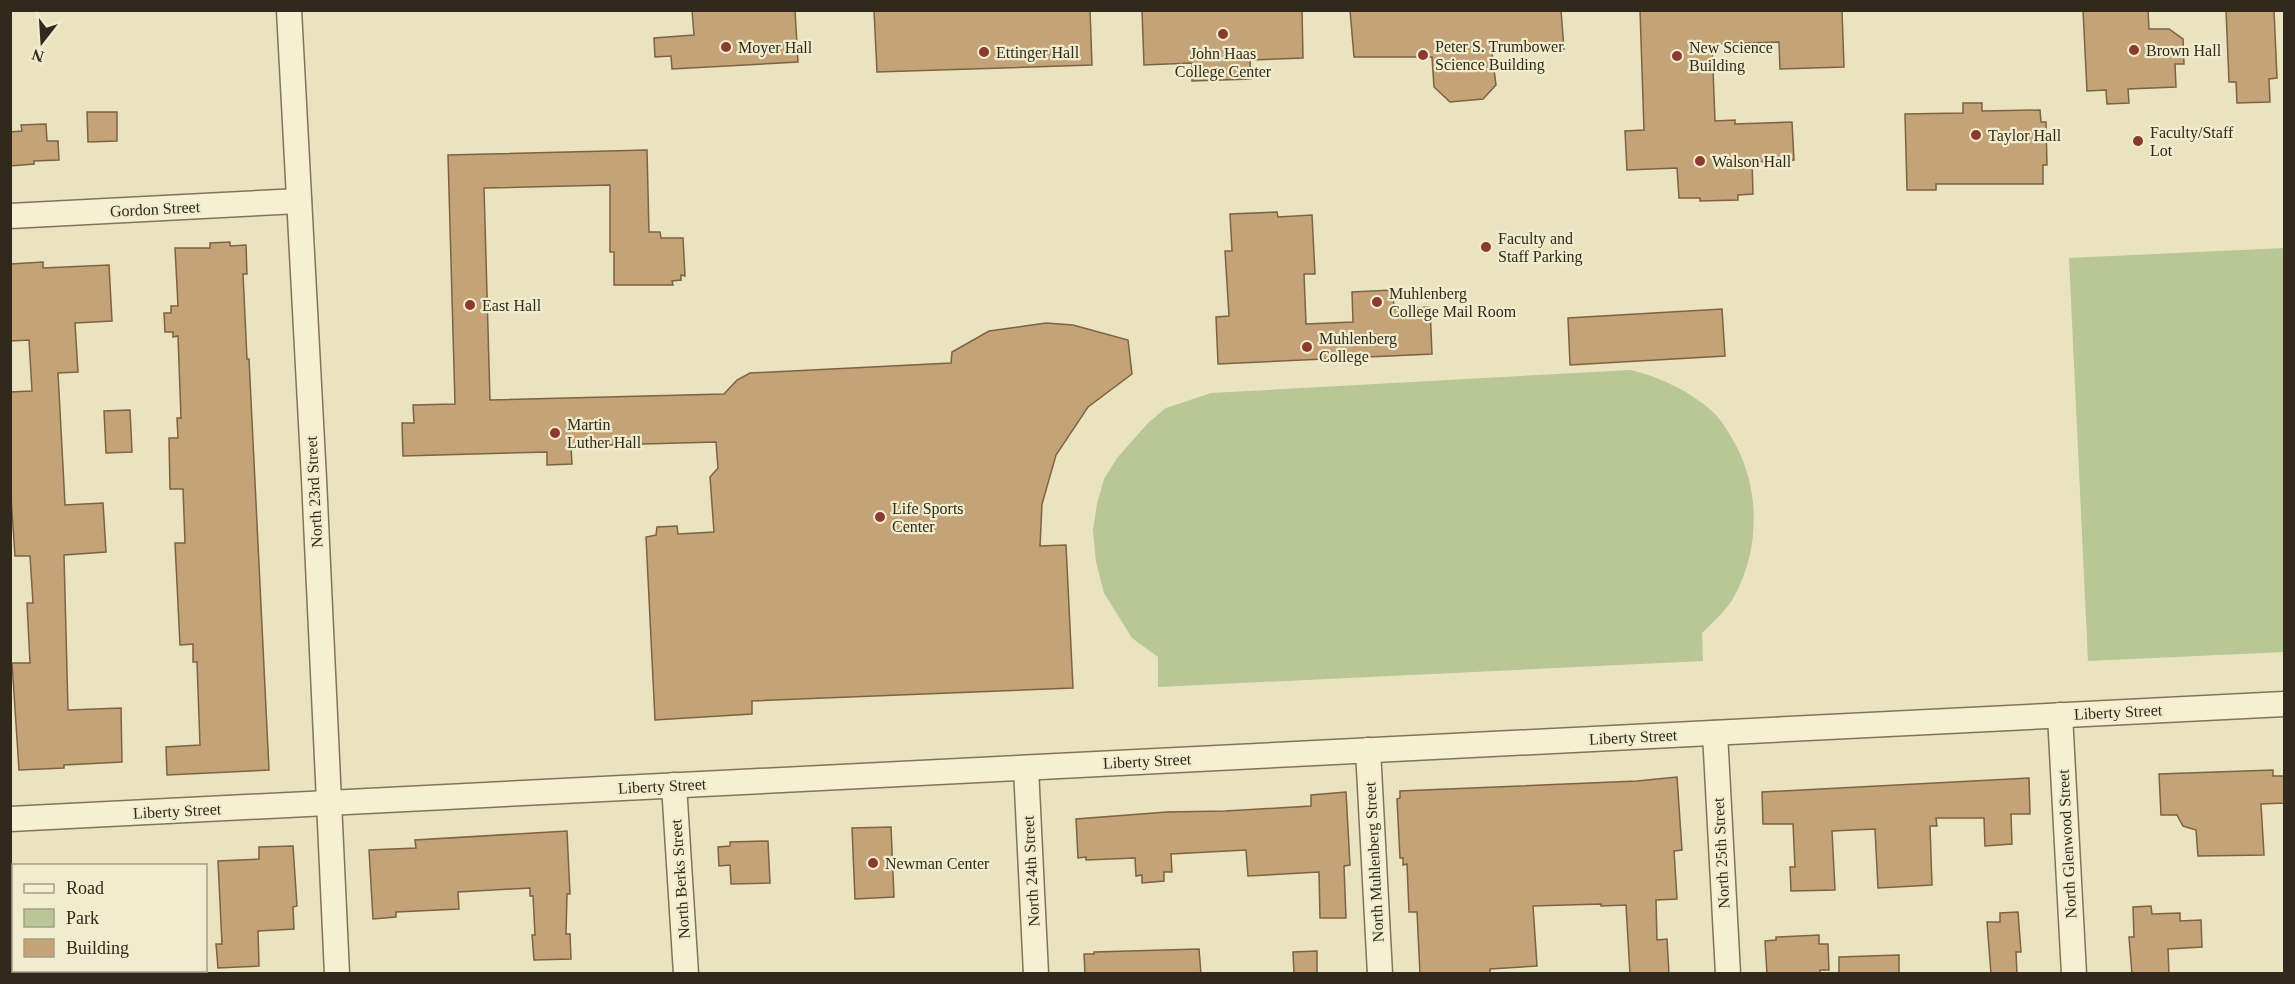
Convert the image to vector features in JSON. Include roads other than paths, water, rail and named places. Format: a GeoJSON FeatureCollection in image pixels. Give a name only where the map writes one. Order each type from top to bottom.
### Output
{"type":"FeatureCollection","features":[{"type":"Feature","properties":{"kind":"street","name":"North 23rd Street"},"geometry":{"type":"LineString","coordinates":[[289,10],[337,974]]}},
{"type":"Feature","properties":{"kind":"street","name":"Gordon Street"},"geometry":{"type":"LineString","coordinates":[[10,216],[300,201]]}},
{"type":"Feature","properties":{"kind":"street","name":"Liberty Street"},"geometry":{"type":"LineString","coordinates":[[10,819],[2284,704]]}},
{"type":"Feature","properties":{"kind":"street","name":"North Glenwood Street"},"geometry":{"type":"LineString","coordinates":[[2060,715],[2074,974]]}},
{"type":"Feature","properties":{"kind":"street","name":"North 25th Street"},"geometry":{"type":"LineString","coordinates":[[1715,733],[1728,974]]}},
{"type":"Feature","properties":{"kind":"street","name":"North Muhlenberg Street"},"geometry":{"type":"LineString","coordinates":[[1368,750],[1380,974]]}},
{"type":"Feature","properties":{"kind":"street","name":"North 24th Street"},"geometry":{"type":"LineString","coordinates":[[1026,768],[1036,974]]}},
{"type":"Feature","properties":{"kind":"street","name":"North Berks Street"},"geometry":{"type":"LineString","coordinates":[[674,785],[686,974]]}},
{"type":"Feature","properties":{"kind":"place","name":"John Haas College Center"},"geometry":{"type":"Point","coordinates":[1223,34]}},
{"type":"Feature","properties":{"kind":"place","name":"Moyer Hall"},"geometry":{"type":"Point","coordinates":[726,47]}},
{"type":"Feature","properties":{"kind":"place","name":"Brown Hall"},"geometry":{"type":"Point","coordinates":[2134,50]}},
{"type":"Feature","properties":{"kind":"place","name":"Ettinger Hall"},"geometry":{"type":"Point","coordinates":[984,52]}},
{"type":"Feature","properties":{"kind":"place","name":"Peter S. Trumbower Science Building"},"geometry":{"type":"Point","coordinates":[1423,55]}},
{"type":"Feature","properties":{"kind":"place","name":"New Science Building"},"geometry":{"type":"Point","coordinates":[1677,56]}},
{"type":"Feature","properties":{"kind":"place","name":"Taylor Hall"},"geometry":{"type":"Point","coordinates":[1976,135]}},
{"type":"Feature","properties":{"kind":"place","name":"Faculty/Staff Lot"},"geometry":{"type":"Point","coordinates":[2138,141]}},
{"type":"Feature","properties":{"kind":"place","name":"Walson Hall"},"geometry":{"type":"Point","coordinates":[1700,161]}},
{"type":"Feature","properties":{"kind":"place","name":"Faculty and Staff Parking"},"geometry":{"type":"Point","coordinates":[1486,247]}},
{"type":"Feature","properties":{"kind":"place","name":"Muhlenberg College Mail Room"},"geometry":{"type":"Point","coordinates":[1377,302]}},
{"type":"Feature","properties":{"kind":"place","name":"East Hall"},"geometry":{"type":"Point","coordinates":[470,305]}},
{"type":"Feature","properties":{"kind":"place","name":"Muhlenberg College"},"geometry":{"type":"Point","coordinates":[1307,347]}},
{"type":"Feature","properties":{"kind":"place","name":"Martin Luther Hall"},"geometry":{"type":"Point","coordinates":[555,433]}},
{"type":"Feature","properties":{"kind":"place","name":"Life Sports Center"},"geometry":{"type":"Point","coordinates":[880,517]}},
{"type":"Feature","properties":{"kind":"place","name":"Newman Center"},"geometry":{"type":"Point","coordinates":[873,863]}}]}
